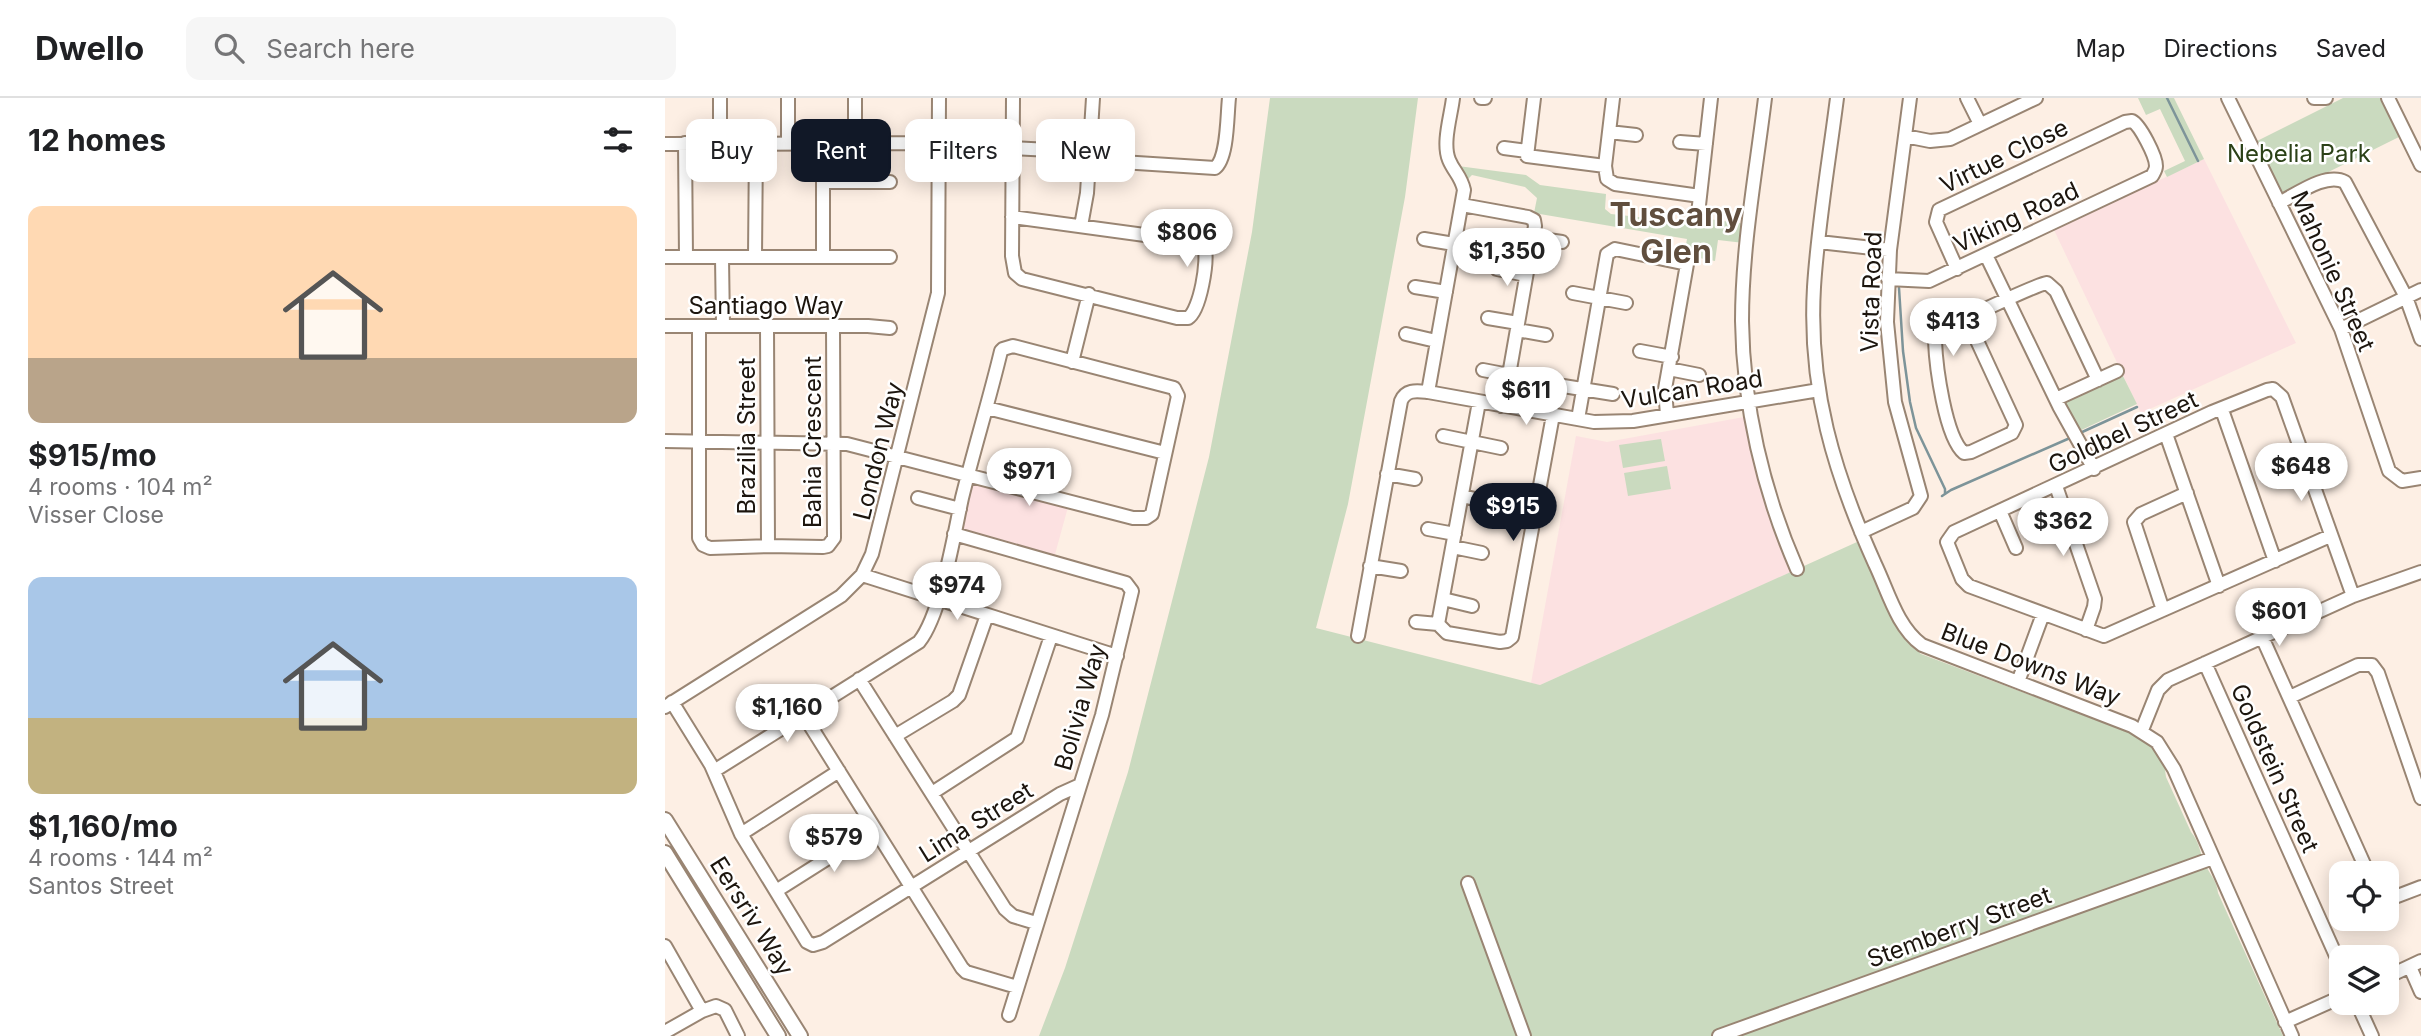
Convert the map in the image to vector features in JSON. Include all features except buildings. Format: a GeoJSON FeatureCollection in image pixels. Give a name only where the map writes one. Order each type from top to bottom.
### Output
{"type":"FeatureCollection","features":[{"type":"Feature","properties":{"kind":"main road","name":"Eersriv Way"},"geometry":{"type":"LineString","coordinates":[[665,820],[800,1036]]}},
{"type":"Feature","properties":{"kind":"main road","name":"Eersriv Way"},"geometry":{"type":"LineString","coordinates":[[665,853],[778,1036]]}},
{"type":"Feature","properties":{"kind":"street"},"geometry":{"type":"LineString","coordinates":[[720,98],[720,119]]}},
{"type":"Feature","properties":{"kind":"street"},"geometry":{"type":"LineString","coordinates":[[788,98],[788,143]]}},
{"type":"Feature","properties":{"kind":"street"},"geometry":{"type":"LineString","coordinates":[[855,98],[855,119]]}},
{"type":"Feature","properties":{"kind":"street","name":"London Way"},"geometry":{"type":"LineString","coordinates":[[939,98],[939,119]]}},
{"type":"Feature","properties":{"kind":"street"},"geometry":{"type":"LineString","coordinates":[[1013,98],[1013,119]]}},
{"type":"Feature","properties":{"kind":"street"},"geometry":{"type":"LineString","coordinates":[[1092,119],[1093,98]]}},
{"type":"Feature","properties":{"kind":"street"},"geometry":{"type":"LineString","coordinates":[[1135,160],[1215,168],[1223,156],[1229,98]]}},
{"type":"Feature","properties":{"kind":"street"},"geometry":{"type":"LineString","coordinates":[[1428,392],[1464,190],[1462,179],[1450,163],[1447,150],[1453,98]]}},
{"type":"Feature","properties":{"kind":"street"},"geometry":{"type":"LineString","coordinates":[[1534,98],[1527,156],[1605,166]]}},
{"type":"Feature","properties":{"kind":"street"},"geometry":{"type":"LineString","coordinates":[[1613,98],[1605,166],[1607,178],[1615,184],[1700,196]]}},
{"type":"Feature","properties":{"kind":"street"},"geometry":{"type":"LineString","coordinates":[[1698,214],[1711,98]]}},
{"type":"Feature","properties":{"kind":"street"},"geometry":{"type":"LineString","coordinates":[[1765,98],[1746,246],[1742,319],[1744,358],[1749,401],[1762,466],[1797,569]]}},
{"type":"Feature","properties":{"kind":"street","name":"Blue Downs Way"},"geometry":{"type":"LineString","coordinates":[[1837,98],[1814,288],[1819,390],[1832,454],[1846,497],[1897,611],[1908,633],[1922,645],[2142,730],[2157,742],[2169,759],[2292,1036]]}},
{"type":"Feature","properties":{"kind":"street","name":"Vista Road"},"geometry":{"type":"LineString","coordinates":[[1861,532],[1913,508],[1921,496],[1901,428],[1892,384],[1887,322],[1890,250],[1910,98]]}},
{"type":"Feature","properties":{"kind":"street"},"geometry":{"type":"LineString","coordinates":[[1968,98],[1980,124]]}},
{"type":"Feature","properties":{"kind":"street"},"geometry":{"type":"LineString","coordinates":[[1905,136],[1939,141],[1950,139],[2036,98]]}},
{"type":"Feature","properties":{"kind":"street","name":"Mahonie Street"},"geometry":{"type":"LineString","coordinates":[[2228,98],[2341,329],[2389,471],[2402,481],[2421,478]]}},
{"type":"Feature","properties":{"kind":"street"},"geometry":{"type":"LineString","coordinates":[[2314,98],[2326,98]]}},
{"type":"Feature","properties":{"kind":"street"},"geometry":{"type":"LineString","coordinates":[[2388,98],[2421,165]]}},
{"type":"Feature","properties":{"kind":"street","name":"Virtue Close"},"geometry":{"type":"LineString","coordinates":[[1957,268],[1936,222],[1937,213],[1942,208],[2127,121],[2139,125],[2156,162],[2156,169]]}},
{"type":"Feature","properties":{"kind":"street"},"geometry":{"type":"LineString","coordinates":[[1609,132],[1636,135]]}},
{"type":"Feature","properties":{"kind":"street"},"geometry":{"type":"LineString","coordinates":[[1680,142],[1706,144]]}},
{"type":"Feature","properties":{"kind":"street"},"geometry":{"type":"LineString","coordinates":[[665,144],[685,143],[686,257]]}},
{"type":"Feature","properties":{"kind":"street"},"geometry":{"type":"LineString","coordinates":[[777,143],[791,143]]}},
{"type":"Feature","properties":{"kind":"street"},"geometry":{"type":"LineString","coordinates":[[1504,148],[1527,151]]}},
{"type":"Feature","properties":{"kind":"street","name":"Viking Road"},"geometry":{"type":"LineString","coordinates":[[1888,279],[1926,282],[2152,176],[2156,169]]}},
{"type":"Feature","properties":{"kind":"street"},"geometry":{"type":"LineString","coordinates":[[2279,203],[2327,180],[2339,179],[2345,183],[2406,297],[2421,339]]}},
{"type":"Feature","properties":{"kind":"street"},"geometry":{"type":"LineString","coordinates":[[755,257],[756,182]]}},
{"type":"Feature","properties":{"kind":"street"},"geometry":{"type":"LineString","coordinates":[[823,182],[823,257]]}},
{"type":"Feature","properties":{"kind":"street","name":"London Way"},"geometry":{"type":"LineString","coordinates":[[668,704],[828,605],[862,575],[880,532],[938,293],[939,182]]}},
{"type":"Feature","properties":{"kind":"street"},"geometry":{"type":"LineString","coordinates":[[1012,182],[1012,217],[1013,268],[1022,279],[1177,318],[1188,318],[1195,310],[1206,252],[1204,246],[1196,242],[1012,217]]}},
{"type":"Feature","properties":{"kind":"street"},"geometry":{"type":"LineString","coordinates":[[1081,226],[1087,182]]}},
{"type":"Feature","properties":{"kind":"street"},"geometry":{"type":"LineString","coordinates":[[1462,205],[1534,220],[1534,237],[1501,406]]}},
{"type":"Feature","properties":{"kind":"street"},"geometry":{"type":"LineString","coordinates":[[1534,237],[1562,243]]}},
{"type":"Feature","properties":{"kind":"street"},"geometry":{"type":"LineString","coordinates":[[1425,239],[1454,244]]}},
{"type":"Feature","properties":{"kind":"street"},"geometry":{"type":"LineString","coordinates":[[1819,242],[1890,250]]}},
{"type":"Feature","properties":{"kind":"street"},"geometry":{"type":"LineString","coordinates":[[1578,419],[1607,254],[1612,250],[1687,264],[1665,389],[1667,415]]}},
{"type":"Feature","properties":{"kind":"street"},"geometry":{"type":"LineString","coordinates":[[1986,255],[2056,399],[2094,469]]}},
{"type":"Feature","properties":{"kind":"street"},"geometry":{"type":"LineString","coordinates":[[665,257],[890,257]]}},
{"type":"Feature","properties":{"kind":"street"},"geometry":{"type":"LineString","coordinates":[[722,258],[723,326]]}},
{"type":"Feature","properties":{"kind":"street"},"geometry":{"type":"LineString","coordinates":[[1497,269],[1526,275]]}},
{"type":"Feature","properties":{"kind":"street"},"geometry":{"type":"LineString","coordinates":[[1967,319],[2016,425],[2012,433],[1966,454],[1960,450],[1947,417],[1935,341],[1940,332],[2008,299],[2041,284],[2053,286],[2098,380]]}},
{"type":"Feature","properties":{"kind":"street"},"geometry":{"type":"LineString","coordinates":[[1415,287],[1447,292]]}},
{"type":"Feature","properties":{"kind":"street"},"geometry":{"type":"LineString","coordinates":[[2341,329],[2421,290]]}},
{"type":"Feature","properties":{"kind":"street"},"geometry":{"type":"LineString","coordinates":[[1573,293],[1626,303]]}},
{"type":"Feature","properties":{"kind":"street"},"geometry":{"type":"LineString","coordinates":[[1072,362],[1089,294]]}},
{"type":"Feature","properties":{"kind":"street"},"geometry":{"type":"LineString","coordinates":[[1488,318],[1546,335]]}},
{"type":"Feature","properties":{"kind":"street","name":"Santiago Way"},"geometry":{"type":"LineString","coordinates":[[665,326],[890,328]]}},
{"type":"Feature","properties":{"kind":"street","name":"Bahia Crescent"},"geometry":{"type":"LineString","coordinates":[[699,326],[701,542],[709,548],[823,547],[834,538],[836,443],[833,326]]}},
{"type":"Feature","properties":{"kind":"street","name":"Brazilia Street"},"geometry":{"type":"LineString","coordinates":[[767,326],[768,546]]}},
{"type":"Feature","properties":{"kind":"street"},"geometry":{"type":"LineString","coordinates":[[1406,334],[1436,341]]}},
{"type":"Feature","properties":{"kind":"street"},"geometry":{"type":"LineString","coordinates":[[665,441],[854,445],[898,457],[969,475],[1133,518],[1146,518],[1152,514],[1178,396],[1174,388],[1013,345],[1006,346],[1001,352],[987,408],[969,475],[960,509],[938,598],[931,622],[919,642],[714,771]]}},
{"type":"Feature","properties":{"kind":"street"},"geometry":{"type":"LineString","coordinates":[[1640,351],[1699,375]]}},
{"type":"Feature","properties":{"kind":"street"},"geometry":{"type":"LineString","coordinates":[[1483,370],[1509,375]]}},
{"type":"Feature","properties":{"kind":"street"},"geometry":{"type":"LineString","coordinates":[[2056,399],[2117,371]]}},
{"type":"Feature","properties":{"kind":"street"},"geometry":{"type":"LineString","coordinates":[[1557,385],[1613,394]]}},
{"type":"Feature","properties":{"kind":"street","name":"Vulcan Road"},"geometry":{"type":"LineString","coordinates":[[1387,474],[1401,401],[1407,393],[1415,391],[1614,423],[1819,390]]}},
{"type":"Feature","properties":{"kind":"street","name":"Goldbel Street"},"geometry":{"type":"LineString","coordinates":[[2330,536],[2101,636],[1969,586],[1962,579],[1947,542],[1951,534],[2212,412],[2267,390],[2276,390],[2280,394],[2353,596]]}},
{"type":"Feature","properties":{"kind":"street"},"geometry":{"type":"LineString","coordinates":[[1438,624],[1479,402]]}},
{"type":"Feature","properties":{"kind":"street"},"geometry":{"type":"LineString","coordinates":[[987,408],[1165,453]]}},
{"type":"Feature","properties":{"kind":"street"},"geometry":{"type":"LineString","coordinates":[[2222,410],[2275,561]]}},
{"type":"Feature","properties":{"kind":"street"},"geometry":{"type":"LineString","coordinates":[[1416,622],[1438,624],[1447,633],[1478,639],[1503,642],[1512,637],[1553,415]]}},
{"type":"Feature","properties":{"kind":"street"},"geometry":{"type":"LineString","coordinates":[[2166,434],[2219,586]]}},
{"type":"Feature","properties":{"kind":"street"},"geometry":{"type":"LineString","coordinates":[[1443,436],[1501,448]]}},
{"type":"Feature","properties":{"kind":"street"},"geometry":{"type":"LineString","coordinates":[[1357,636],[1387,474],[1415,479]]}},
{"type":"Feature","properties":{"kind":"street"},"geometry":{"type":"LineString","coordinates":[[2056,486],[2095,599],[2086,631]]}},
{"type":"Feature","properties":{"kind":"street"},"geometry":{"type":"LineString","coordinates":[[2163,610],[2134,522],[2141,514],[2187,493]]}},
{"type":"Feature","properties":{"kind":"street"},"geometry":{"type":"LineString","coordinates":[[1462,496],[1492,503]]}},
{"type":"Feature","properties":{"kind":"street"},"geometry":{"type":"LineString","coordinates":[[918,498],[960,509]]}},
{"type":"Feature","properties":{"kind":"street"},"geometry":{"type":"LineString","coordinates":[[2000,511],[2016,548]]}},
{"type":"Feature","properties":{"kind":"street"},"geometry":{"type":"LineString","coordinates":[[1429,529],[1482,553]]}},
{"type":"Feature","properties":{"kind":"street","name":"Bolivia Way"},"geometry":{"type":"LineString","coordinates":[[954,534],[1126,583],[1132,594],[1103,715],[1009,1015]]}},
{"type":"Feature","properties":{"kind":"street"},"geometry":{"type":"LineString","coordinates":[[1370,566],[1401,571]]}},
{"type":"Feature","properties":{"kind":"street"},"geometry":{"type":"LineString","coordinates":[[2142,730],[2161,686],[2172,678],[2353,596],[2421,572]]}},
{"type":"Feature","properties":{"kind":"street"},"geometry":{"type":"LineString","coordinates":[[862,575],[1117,656]]}},
{"type":"Feature","properties":{"kind":"street"},"geometry":{"type":"LineString","coordinates":[[1443,599],[1472,606]]}},
{"type":"Feature","properties":{"kind":"street"},"geometry":{"type":"LineString","coordinates":[[2018,682],[2043,614]]}},
{"type":"Feature","properties":{"kind":"street"},"geometry":{"type":"LineString","coordinates":[[895,736],[959,695],[987,615]]}},
{"type":"Feature","properties":{"kind":"street"},"geometry":{"type":"LineString","coordinates":[[932,793],[1017,738],[1051,636]]}},
{"type":"Feature","properties":{"kind":"street"},"geometry":{"type":"LineString","coordinates":[[2262,637],[2363,861]]}},
{"type":"Feature","properties":{"kind":"street","name":"Goldstein Street"},"geometry":{"type":"LineString","coordinates":[[2205,663],[2331,945]]}},
{"type":"Feature","properties":{"kind":"street"},"geometry":{"type":"LineString","coordinates":[[2290,697],[2358,666],[2372,665],[2378,673],[2421,798]]}},
{"type":"Feature","properties":{"kind":"street"},"geometry":{"type":"LineString","coordinates":[[859,678],[1005,909],[1013,915],[1036,923]]}},
{"type":"Feature","properties":{"kind":"street","name":"Lima Street"},"geometry":{"type":"LineString","coordinates":[[668,704],[714,771],[741,834],[807,942],[816,945],[1060,794],[1080,785]]}},
{"type":"Feature","properties":{"kind":"street"},"geometry":{"type":"LineString","coordinates":[[803,715],[964,970],[1017,987]]}},
{"type":"Feature","properties":{"kind":"street"},"geometry":{"type":"LineString","coordinates":[[741,834],[839,771]]}},
{"type":"Feature","properties":{"kind":"street"},"geometry":{"type":"LineString","coordinates":[[776,891],[874,828]]}},
{"type":"Feature","properties":{"kind":"street","name":"Stemberry Street"},"geometry":{"type":"LineString","coordinates":[[1719,1036],[2213,858]]}},
{"type":"Feature","properties":{"kind":"street"},"geometry":{"type":"LineString","coordinates":[[1468,883],[1524,1036]]}},
{"type":"Feature","properties":{"kind":"street"},"geometry":{"type":"LineString","coordinates":[[2399,896],[2421,887]]}},
{"type":"Feature","properties":{"kind":"street"},"geometry":{"type":"LineString","coordinates":[[665,946],[702,1011]]}},
{"type":"Feature","properties":{"kind":"street"},"geometry":{"type":"LineString","coordinates":[[2399,972],[2416,964],[2421,992]]}},
{"type":"Feature","properties":{"kind":"street"},"geometry":{"type":"LineString","coordinates":[[2285,1022],[2329,1002]]}},
{"type":"Feature","properties":{"kind":"street"},"geometry":{"type":"LineString","coordinates":[[665,1032],[716,1006],[725,1010],[738,1036]]}},
{"type":"Feature","properties":{"kind":"street"},"geometry":{"type":"LineString","coordinates":[[2362,1015],[2372,1036]]}},
{"type":"Feature","properties":{"kind":"shaded area"},"geometry":{"type":"Polygon","coordinates":[[[2204,159],[2296,343],[2141,413],[2054,230],[2204,159]]]}},
{"type":"Feature","properties":{"kind":"shaded area"},"geometry":{"type":"Polygon","coordinates":[[[1744,417],[1764,498],[1791,572],[1540,685],[1531,683],[1576,436],[1607,442],[1744,417]]]}},
{"type":"Feature","properties":{"kind":"shaded area"},"geometry":{"type":"Polygon","coordinates":[[[973,483],[1068,507],[1054,558],[961,530],[973,483]]]}},
{"type":"Feature","properties":{"kind":"green space"},"geometry":{"type":"Polygon","coordinates":[[[1270,98],[1418,98],[1405,197],[1348,504],[1316,628],[1540,685],[1857,542],[1899,632],[1921,654],[2136,735],[2152,746],[2164,763],[2166,777],[2283,1036],[1039,1036],[1065,968],[1128,772],[1209,457],[1252,232],[1270,98]]]}},
{"type":"Feature","properties":{"kind":"green space"},"geometry":{"type":"Polygon","coordinates":[[[2138,98],[2174,98],[2204,159],[2167,177],[2164,171],[2185,161],[2160,109],[2146,115],[2138,98]]]}},
{"type":"Feature","properties":{"kind":"green space","name":"Nebelia Park"},"geometry":{"type":"Polygon","coordinates":[[[2343,98],[2381,98],[2399,137],[2282,195],[2257,141],[2343,98]]]}},
{"type":"Feature","properties":{"kind":"green space"},"geometry":{"type":"Polygon","coordinates":[[[1458,166],[1526,175],[1540,185],[1606,194],[1605,209],[1611,214],[1684,222],[1702,217],[1746,224],[1744,243],[1718,240],[1715,261],[1684,255],[1687,239],[1534,213],[1537,198],[1525,187],[1472,175],[1466,181],[1458,166]]]}},
{"type":"Feature","properties":{"kind":"green space"},"geometry":{"type":"Polygon","coordinates":[[[2121,372],[2137,404],[2077,432],[2064,408],[2067,398],[2121,372]]]}},
{"type":"Feature","properties":{"kind":"green space"},"geometry":{"type":"Polygon","coordinates":[[[1661,439],[1665,461],[1623,468],[1619,445],[1661,439]]]}},
{"type":"Feature","properties":{"kind":"green space"},"geometry":{"type":"Polygon","coordinates":[[[1667,466],[1671,489],[1628,496],[1624,473],[1667,466]]]}},
{"type":"Feature","properties":{"kind":"waterway"},"geometry":{"type":"LineString","coordinates":[[2167,98],[2198,161]]}},
{"type":"Feature","properties":{"kind":"waterway"},"geometry":{"type":"LineString","coordinates":[[1899,288],[1910,402],[1916,428],[1945,494]]}},
{"type":"Feature","properties":{"kind":"waterway"},"geometry":{"type":"LineString","coordinates":[[2080,433],[2137,407]]}},
{"type":"Feature","properties":{"kind":"waterway"},"geometry":{"type":"LineString","coordinates":[[1942,496],[2070,438]]}},
{"type":"Feature","properties":{"kind":"district","name":"Tuscany Glen"},"geometry":{"type":"Point","coordinates":[1676,232]}}]}
